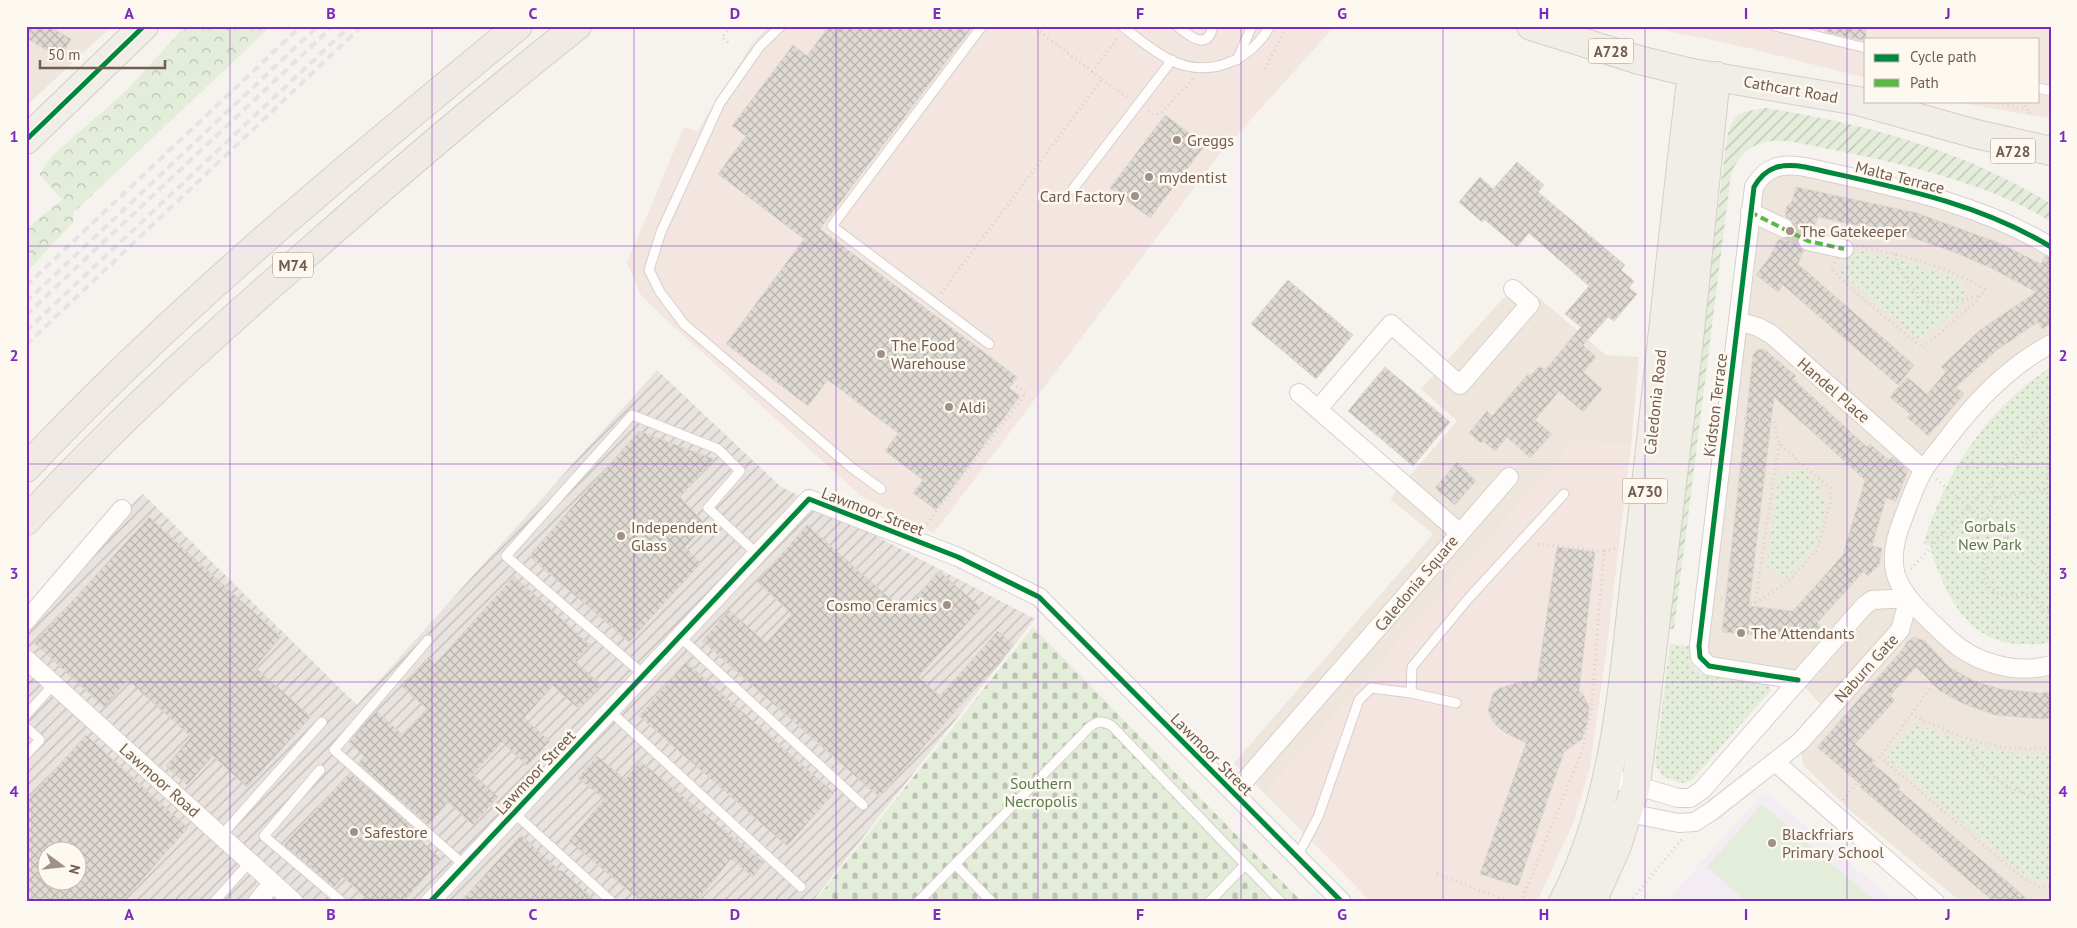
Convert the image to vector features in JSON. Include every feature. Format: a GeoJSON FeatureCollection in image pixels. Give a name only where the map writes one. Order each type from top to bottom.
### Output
{"type":"FeatureCollection","features":[{"type":"Feature","properties":{"kind":"highway","name":"M74"},"geometry":{"type":"LineString","coordinates":[[26,468],[103,389],[260,242],[518,26]]}},
{"type":"Feature","properties":{"kind":"highway","name":"M74"},"geometry":{"type":"LineString","coordinates":[[26,521],[72,471],[228,322],[418,156],[577,26]]}},
{"type":"Feature","properties":{"kind":"main road"},"geometry":{"type":"LineString","coordinates":[[26,140],[140,27]]}},
{"type":"Feature","properties":{"kind":"main road","name":"Cathcart Road"},"geometry":{"type":"LineString","coordinates":[[1544,28],[1639,60],[1704,74],[1858,101],[1976,134],[2051,151]]}},
{"type":"Feature","properties":{"kind":"main road","name":"Caledonia Road"},"geometry":{"type":"LineString","coordinates":[[1563,902],[1591,839],[1607,777],[1626,656],[1704,74]]}},
{"type":"Feature","properties":{"kind":"main road","name":"Caledonia Road"},"geometry":{"type":"LineString","coordinates":[[1592,902],[1617,846],[1636,785],[1687,360],[1704,74]]}},
{"type":"Feature","properties":{"kind":"main road","name":"A728"},"geometry":{"type":"LineString","coordinates":[[1976,134],[2051,170]]}},
{"type":"Feature","properties":{"kind":"street","name":"Malta Terrace"},"geometry":{"type":"LineString","coordinates":[[1767,171],[1786,165],[1795,165],[1924,194],[1999,221],[2051,247]]}},
{"type":"Feature","properties":{"kind":"street","name":"Kidston Terrace"},"geometry":{"type":"LineString","coordinates":[[1767,171],[1754,187],[1750,212],[1699,646],[1700,657],[1709,666],[1798,680]]}},
{"type":"Feature","properties":{"kind":"street"},"geometry":{"type":"LineString","coordinates":[[1750,212],[1784,228]]}},
{"type":"Feature","properties":{"kind":"street"},"geometry":{"type":"LineString","coordinates":[[1808,241],[1844,250]]}},
{"type":"Feature","properties":{"kind":"street"},"geometry":{"type":"LineString","coordinates":[[1318,409],[1391,324],[1460,385],[1530,304],[1512,289]]}},
{"type":"Feature","properties":{"kind":"street","name":"Handel Place"},"geometry":{"type":"LineString","coordinates":[[1738,321],[1758,327],[1771,334],[1924,470]]}},
{"type":"Feature","properties":{"kind":"street"},"geometry":{"type":"LineString","coordinates":[[2051,344],[2018,364],[1992,387],[1966,415],[1924,470],[1905,513],[1896,542],[1895,565],[1900,581],[1909,598],[1959,648],[1974,657],[2017,668],[2051,665]]}},
{"type":"Feature","properties":{"kind":"street","name":"Caledonia Square"},"geometry":{"type":"LineString","coordinates":[[1234,793],[1460,533],[1299,393]]}},
{"type":"Feature","properties":{"kind":"street"},"geometry":{"type":"LineString","coordinates":[[1460,533],[1509,476]]}},
{"type":"Feature","properties":{"kind":"street","name":"Lawmoor Street"},"geometry":{"type":"LineString","coordinates":[[430,902],[809,499],[958,557],[1039,597],[1342,902]]}},
{"type":"Feature","properties":{"kind":"street"},"geometry":{"type":"LineString","coordinates":[[26,621],[122,509]]}},
{"type":"Feature","properties":{"kind":"street"},"geometry":{"type":"LineString","coordinates":[[1607,777],[1678,798],[1690,798],[1702,790],[1798,680],[1872,600],[1909,598]]}},
{"type":"Feature","properties":{"kind":"street","name":"Naburn Gate"},"geometry":{"type":"LineString","coordinates":[[1689,823],[1695,822],[1713,810],[1800,742],[1900,630],[1909,598]]}},
{"type":"Feature","properties":{"kind":"street","name":"Lawmoor Road"},"geometry":{"type":"LineString","coordinates":[[26,659],[294,902]]}},
{"type":"Feature","properties":{"kind":"street"},"geometry":{"type":"LineString","coordinates":[[1775,762],[1934,902]]}},
{"type":"Feature","properties":{"kind":"street"},"geometry":{"type":"LineString","coordinates":[[1601,806],[1659,821],[1689,823]]}},
{"type":"Feature","properties":{"kind":"street"},"geometry":{"type":"LineString","coordinates":[[257,902],[273,883]]}},
{"type":"Feature","properties":{"kind":"lane"},"geometry":{"type":"LineString","coordinates":[[781,26],[760,46],[720,103],[661,232],[649,270],[660,292],[684,324],[852,468],[881,489]]}},
{"type":"Feature","properties":{"kind":"lane"},"geometry":{"type":"LineString","coordinates":[[982,26],[832,226],[989,344]]}},
{"type":"Feature","properties":{"kind":"lane"},"geometry":{"type":"LineString","coordinates":[[1177,26],[1194,40],[1200,41],[1206,39],[1214,28]]}},
{"type":"Feature","properties":{"kind":"lane"},"geometry":{"type":"LineString","coordinates":[[1237,60],[1252,26]]}},
{"type":"Feature","properties":{"kind":"lane"},"geometry":{"type":"LineString","coordinates":[[1123,27],[1172,60],[1194,66],[1217,67],[1237,60],[1261,42],[1270,26]]}},
{"type":"Feature","properties":{"kind":"lane"},"geometry":{"type":"LineString","coordinates":[[1775,26],[1864,48]]}},
{"type":"Feature","properties":{"kind":"lane"},"geometry":{"type":"LineString","coordinates":[[1074,189],[1172,60]]}},
{"type":"Feature","properties":{"kind":"lane"},"geometry":{"type":"LineString","coordinates":[[644,675],[506,556],[632,415],[718,449],[740,471],[708,508],[757,554]]}},
{"type":"Feature","properties":{"kind":"lane"},"geometry":{"type":"LineString","coordinates":[[1411,693],[1412,667],[1468,599],[1564,494]]}},
{"type":"Feature","properties":{"kind":"lane"},"geometry":{"type":"LineString","coordinates":[[679,636],[862,805]]}},
{"type":"Feature","properties":{"kind":"lane"},"geometry":{"type":"LineString","coordinates":[[428,640],[334,750],[464,865]]}},
{"type":"Feature","properties":{"kind":"lane"},"geometry":{"type":"LineString","coordinates":[[26,715],[54,684]]}},
{"type":"Feature","properties":{"kind":"lane"},"geometry":{"type":"LineString","coordinates":[[1297,857],[1318,817],[1359,700],[1371,688],[1411,693],[1456,704]]}},
{"type":"Feature","properties":{"kind":"lane"},"geometry":{"type":"LineString","coordinates":[[610,711],[801,887]]}},
{"type":"Feature","properties":{"kind":"lane"},"geometry":{"type":"LineString","coordinates":[[918,902],[1093,724],[1105,721],[1112,726],[1281,902]]}},
{"type":"Feature","properties":{"kind":"lane"},"geometry":{"type":"LineString","coordinates":[[222,836],[322,722]]}},
{"type":"Feature","properties":{"kind":"lane"},"geometry":{"type":"LineString","coordinates":[[26,727],[40,740],[26,755]]}},
{"type":"Feature","properties":{"kind":"lane"},"geometry":{"type":"LineString","coordinates":[[320,770],[264,836],[342,902]]}},
{"type":"Feature","properties":{"kind":"lane"},"geometry":{"type":"LineString","coordinates":[[513,812],[612,902]]}},
{"type":"Feature","properties":{"kind":"lane"},"geometry":{"type":"LineString","coordinates":[[214,902],[250,862]]}},
{"type":"Feature","properties":{"kind":"lane"},"geometry":{"type":"LineString","coordinates":[[955,864],[992,902]]}},
{"type":"Feature","properties":{"kind":"lane"},"geometry":{"type":"LineString","coordinates":[[1209,902],[1245,865]]}},
{"type":"Feature","properties":{"kind":"path"},"geometry":{"type":"LineString","coordinates":[[728,42],[722,37],[731,26]]}},
{"type":"Feature","properties":{"kind":"path"},"geometry":{"type":"LineString","coordinates":[[933,303],[1102,79],[1032,26]]}},
{"type":"Feature","properties":{"kind":"path"},"geometry":{"type":"LineString","coordinates":[[1265,69],[1287,26]]}},
{"type":"Feature","properties":{"kind":"path"},"geometry":{"type":"LineString","coordinates":[[1092,72],[1123,27]]}},
{"type":"Feature","properties":{"kind":"path"},"geometry":{"type":"LineString","coordinates":[[1993,102],[2027,109]]}},
{"type":"Feature","properties":{"kind":"path"},"geometry":{"type":"LineString","coordinates":[[2024,102],[2027,109],[2030,110],[2029,113]]}},
{"type":"Feature","properties":{"kind":"path"},"geometry":{"type":"LineString","coordinates":[[1847,244],[1895,254],[1915,258],[1961,276],[1985,288],[1980,296],[1923,348],[1857,294],[1832,269],[1847,244]]}},
{"type":"Feature","properties":{"kind":"path"},"geometry":{"type":"LineString","coordinates":[[1895,254],[1900,271],[1923,301],[1945,303],[1980,296]]}},
{"type":"Feature","properties":{"kind":"path"},"geometry":{"type":"LineString","coordinates":[[930,519],[1026,393],[1012,383]]}},
{"type":"Feature","properties":{"kind":"path"},"geometry":{"type":"LineString","coordinates":[[1726,417],[1774,422],[1779,444],[1755,603]]}},
{"type":"Feature","properties":{"kind":"path"},"geometry":{"type":"LineString","coordinates":[[1900,581],[2051,417]]}},
{"type":"Feature","properties":{"kind":"path"},"geometry":{"type":"LineString","coordinates":[[1704,597],[1755,603],[1788,582],[1817,550],[1832,497],[1830,488],[1779,444]]}},
{"type":"Feature","properties":{"kind":"path"},"geometry":{"type":"LineString","coordinates":[[2051,459],[2045,489],[2051,501]]}},
{"type":"Feature","properties":{"kind":"path"},"geometry":{"type":"LineString","coordinates":[[1924,470],[2051,578]]}},
{"type":"Feature","properties":{"kind":"path"},"geometry":{"type":"LineString","coordinates":[[1985,520],[1995,498],[1990,483]]}},
{"type":"Feature","properties":{"kind":"path"},"geometry":{"type":"LineString","coordinates":[[1995,498],[2051,488]]}},
{"type":"Feature","properties":{"kind":"path"},"geometry":{"type":"LineString","coordinates":[[1958,517],[1984,554],[1986,583],[1999,595],[2033,595],[2044,611],[2051,611]]}},
{"type":"Feature","properties":{"kind":"path"},"geometry":{"type":"LineString","coordinates":[[1513,550],[1540,544],[1604,551],[1622,547]]}},
{"type":"Feature","properties":{"kind":"path"},"geometry":{"type":"LineString","coordinates":[[1521,902],[1583,748],[1591,711],[1604,551]]}},
{"type":"Feature","properties":{"kind":"path"},"geometry":{"type":"LineString","coordinates":[[1834,813],[1880,757],[1959,648]]}},
{"type":"Feature","properties":{"kind":"path"},"geometry":{"type":"LineString","coordinates":[[1911,714],[1934,726],[1970,740],[2005,746],[2040,749],[2051,747]]}},
{"type":"Feature","properties":{"kind":"path"},"geometry":{"type":"LineString","coordinates":[[1970,740],[1974,756],[1997,780],[2008,787],[2051,803]]}},
{"type":"Feature","properties":{"kind":"path"},"geometry":{"type":"LineString","coordinates":[[1880,757],[2014,872],[2038,887],[2046,889],[2051,886]]}},
{"type":"Feature","properties":{"kind":"path"},"geometry":{"type":"LineString","coordinates":[[1630,902],[1682,841],[1689,823]]}},
{"type":"Feature","properties":{"kind":"path"},"geometry":{"type":"LineString","coordinates":[[1437,874],[1511,902]]}},
{"type":"Feature","properties":{"kind":"shaded area"},"geometry":{"type":"Polygon","coordinates":[[[26,26],[112,26],[26,106],[26,26]]]}},
{"type":"Feature","properties":{"kind":"shaded area"},"geometry":{"type":"Polygon","coordinates":[[[769,26],[1335,26],[1218,156],[934,533],[861,496],[661,315],[641,295],[627,263],[684,127],[697,131],[753,42],[769,26]]]}},
{"type":"Feature","properties":{"kind":"shaded area"},"geometry":{"type":"Polygon","coordinates":[[[1645,26],[2051,26],[2051,119],[1958,102],[2040,102],[2040,38],[1864,38],[1864,77],[1748,48],[1645,26]]]}},
{"type":"Feature","properties":{"kind":"shaded area"},"geometry":{"type":"Polygon","coordinates":[[[1775,167],[1894,187],[2051,247],[2051,344],[2018,364],[1915,488],[1896,576],[1975,657],[2051,665],[2051,902],[1961,902],[1846,807],[1803,765],[1800,742],[1827,711],[1798,680],[1717,668],[1699,646],[1750,212],[1775,167]]]}},
{"type":"Feature","properties":{"kind":"shaded area"},"geometry":{"type":"Polygon","coordinates":[[[1519,281],[1606,355],[1639,357],[1631,445],[1575,441],[1265,794],[1234,763],[1433,534],[1390,499],[1457,421],[1421,389],[1519,281]]]}},
{"type":"Feature","properties":{"kind":"shaded area"},"geometry":{"type":"Polygon","coordinates":[[[657,370],[780,486],[1035,619],[812,902],[26,902],[26,688],[28,686],[26,684],[26,608],[143,494],[357,705],[657,370]]]}},
{"type":"Feature","properties":{"kind":"shaded area"},"geometry":{"type":"Polygon","coordinates":[[[1575,441],[1631,445],[1607,646],[1590,767],[1574,821],[1537,902],[1371,902],[1265,794],[1575,441]]]}},
{"type":"Feature","properties":{"kind":"shaded area","name":"Blackfriars Primary School"},"geometry":{"type":"Polygon","coordinates":[[[1764,791],[1896,902],[1666,902],[1764,791]]]}},
{"type":"Feature","properties":{"kind":"green space"},"geometry":{"type":"Polygon","coordinates":[[[185,26],[271,26],[73,213],[73,222],[26,273],[26,229],[62,200],[39,174],[54,154],[128,89],[185,26]]]}},
{"type":"Feature","properties":{"kind":"green space"},"geometry":{"type":"Polygon","coordinates":[[[1766,108],[1877,131],[1949,154],[1984,168],[2051,204],[2051,222],[2027,208],[1971,185],[1940,175],[1879,160],[1787,141],[1766,142],[1748,149],[1744,153],[1731,174],[1674,629],[1667,629],[1726,143],[1728,133],[1737,116],[1748,111],[1766,108]]]}},
{"type":"Feature","properties":{"kind":"green space"},"geometry":{"type":"Polygon","coordinates":[[[1853,249],[1908,262],[1959,280],[1965,292],[1962,304],[1921,341],[1840,272],[1853,249]]]}},
{"type":"Feature","properties":{"kind":"green space","name":"Gorbals New Park"},"geometry":{"type":"Polygon","coordinates":[[[2051,367],[2051,642],[2020,644],[2001,641],[1985,635],[1960,612],[1942,580],[1930,546],[1923,544],[1932,517],[1956,467],[1971,444],[2007,402],[2051,367]]]}},
{"type":"Feature","properties":{"kind":"green space"},"geometry":{"type":"Polygon","coordinates":[[[1801,468],[1821,485],[1820,494],[1826,505],[1815,547],[1787,578],[1767,567],[1779,475],[1787,476],[1801,468]]]}},
{"type":"Feature","properties":{"kind":"green space","name":"Southern Necropolis"},"geometry":{"type":"Polygon","coordinates":[[[1033,627],[1302,902],[814,902],[1033,627]]]}},
{"type":"Feature","properties":{"kind":"green space"},"geometry":{"type":"Polygon","coordinates":[[[1670,644],[1690,646],[1690,662],[1701,674],[1767,682],[1771,690],[1692,780],[1684,783],[1662,776],[1655,764],[1670,644]]]}},
{"type":"Feature","properties":{"kind":"green space"},"geometry":{"type":"Polygon","coordinates":[[[1918,724],[1966,743],[2000,751],[2034,754],[2051,752],[2051,883],[2031,879],[1888,759],[1888,754],[1913,725],[1918,724]]]}},
{"type":"Feature","properties":{"kind":"green space","name":"Blackfriars Primary School"},"geometry":{"type":"Polygon","coordinates":[[[1762,804],[1873,899],[1871,902],[1747,902],[1707,867],[1762,804]]]}},
{"type":"Feature","properties":{"kind":"building"},"geometry":{"type":"Polygon","coordinates":[[[26,26],[49,26],[71,39],[60,58],[26,38],[26,26]]]}},
{"type":"Feature","properties":{"kind":"building"},"geometry":{"type":"Polygon","coordinates":[[[829,26],[973,26],[820,229],[1017,377],[1009,388],[1020,396],[936,510],[913,493],[923,480],[885,451],[898,433],[828,380],[808,406],[726,344],[804,239],[718,174],[746,136],[732,126],[793,45],[807,56],[829,26]]]}},
{"type":"Feature","properties":{"kind":"building"},"geometry":{"type":"Polygon","coordinates":[[[1826,26],[1866,26],[1866,38],[1864,38],[1864,41],[1825,32],[1826,26]]]}},
{"type":"Feature","properties":{"kind":"building"},"geometry":{"type":"Polygon","coordinates":[[[1165,115],[1205,145],[1150,218],[1110,188],[1165,115]]]}},
{"type":"Feature","properties":{"kind":"building"},"geometry":{"type":"Polygon","coordinates":[[[1517,162],[1544,185],[1538,192],[1625,265],[1621,270],[1634,281],[1629,288],[1637,294],[1614,321],[1608,317],[1583,345],[1596,357],[1583,372],[1602,389],[1583,412],[1559,391],[1535,420],[1552,434],[1530,458],[1507,437],[1495,451],[1469,433],[1487,411],[1492,416],[1528,374],[1530,376],[1540,366],[1545,370],[1581,327],[1565,314],[1589,286],[1529,233],[1517,247],[1484,219],[1482,222],[1459,202],[1480,177],[1493,189],[1517,162]]]}},
{"type":"Feature","properties":{"kind":"building"},"geometry":{"type":"Polygon","coordinates":[[[1796,187],[1917,213],[2002,244],[2041,264],[2045,256],[2051,258],[2051,324],[2042,329],[2038,322],[1997,350],[1956,387],[1964,394],[1928,436],[1907,417],[1910,414],[1890,397],[1907,377],[1927,394],[1946,372],[1941,367],[1980,330],[2036,292],[1991,268],[1951,251],[1910,237],[1818,217],[1812,231],[1804,231],[1798,238],[1798,245],[1804,250],[1798,264],[1914,365],[1898,385],[1783,285],[1778,292],[1756,275],[1769,258],[1778,240],[1790,237],[1794,232],[1793,222],[1786,217],[1785,211],[1792,201],[1796,187]]]}},
{"type":"Feature","properties":{"kind":"building"},"geometry":{"type":"Polygon","coordinates":[[[1288,280],[1353,335],[1316,379],[1251,324],[1288,280]]]}},
{"type":"Feature","properties":{"kind":"building"},"geometry":{"type":"Polygon","coordinates":[[[1764,349],[1796,376],[1793,379],[1867,447],[1870,444],[1889,460],[1893,457],[1908,470],[1896,501],[1886,498],[1872,546],[1882,548],[1879,565],[1868,576],[1863,572],[1817,623],[1821,626],[1807,640],[1722,632],[1753,355],[1757,350],[1764,349]],[[1774,397],[1749,606],[1793,611],[1843,555],[1865,480],[1774,397]]]}},
{"type":"Feature","properties":{"kind":"building"},"geometry":{"type":"Polygon","coordinates":[[[1385,367],[1450,422],[1413,466],[1348,411],[1385,367]]]}},
{"type":"Feature","properties":{"kind":"building","name":"Independent Glass"},"geometry":{"type":"Polygon","coordinates":[[[639,431],[714,459],[680,497],[706,525],[685,547],[701,563],[629,642],[529,556],[639,431]]]}},
{"type":"Feature","properties":{"kind":"building"},"geometry":{"type":"Polygon","coordinates":[[[1457,462],[1476,481],[1455,505],[1435,488],[1457,462]]]}},
{"type":"Feature","properties":{"kind":"building"},"geometry":{"type":"Polygon","coordinates":[[[149,517],[281,637],[255,667],[311,717],[247,787],[213,756],[187,785],[166,766],[191,737],[128,680],[104,707],[34,643],[149,517]]]}},
{"type":"Feature","properties":{"kind":"building"},"geometry":{"type":"Polygon","coordinates":[[[807,525],[904,611],[939,571],[981,608],[918,677],[940,696],[998,631],[1014,645],[879,797],[702,641],[729,610],[766,643],[792,614],[757,582],[807,525]]]}},
{"type":"Feature","properties":{"kind":"building"},"geometry":{"type":"Polygon","coordinates":[[[1557,547],[1595,552],[1579,691],[1583,694],[1589,707],[1588,720],[1582,739],[1564,752],[1518,886],[1480,874],[1526,743],[1504,732],[1494,723],[1488,711],[1493,693],[1500,688],[1520,682],[1537,681],[1557,547]]]}},
{"type":"Feature","properties":{"kind":"building"},"geometry":{"type":"Polygon","coordinates":[[[514,576],[590,645],[575,661],[601,685],[579,709],[553,686],[524,718],[550,741],[527,766],[502,742],[473,774],[498,797],[473,825],[448,802],[428,825],[358,763],[364,756],[349,742],[376,711],[403,735],[427,709],[402,687],[428,657],[435,664],[514,576]]]}},
{"type":"Feature","properties":{"kind":"building"},"geometry":{"type":"Polygon","coordinates":[[[1914,637],[1925,641],[1949,667],[1974,681],[2000,689],[2041,693],[2051,692],[2051,718],[1995,715],[1964,704],[1940,691],[1916,667],[1890,696],[1895,700],[1855,744],[1874,760],[1872,763],[1900,786],[1898,789],[2031,902],[1994,902],[1860,787],[1861,785],[1817,747],[1907,642],[1914,637]]]}},
{"type":"Feature","properties":{"kind":"building"},"geometry":{"type":"Polygon","coordinates":[[[686,662],[834,793],[787,846],[639,716],[686,662]]]}},
{"type":"Feature","properties":{"kind":"building"},"geometry":{"type":"Polygon","coordinates":[[[86,735],[188,828],[122,902],[26,902],[26,802],[86,735]]]}},
{"type":"Feature","properties":{"kind":"building"},"geometry":{"type":"Polygon","coordinates":[[[597,756],[625,779],[640,761],[764,863],[753,877],[731,859],[696,902],[642,902],[569,841],[604,799],[578,778],[597,756]]]}},
{"type":"Feature","properties":{"kind":"building","name":"Safestore"},"geometry":{"type":"Polygon","coordinates":[[[350,772],[420,834],[417,837],[441,859],[403,902],[370,902],[343,877],[334,887],[284,845],[350,772]]]}},
{"type":"Feature","properties":{"kind":"building"},"geometry":{"type":"Polygon","coordinates":[[[521,835],[560,871],[596,902],[460,902],[521,835]]]}},
{"type":"Feature","properties":{"kind":"tunnel"},"geometry":{"type":"LineString","coordinates":[[1784,228],[1808,241]]}},
{"type":"Feature","properties":{"kind":"railway"},"geometry":{"type":"LineString","coordinates":[[26,286],[301,26]]}},
{"type":"Feature","properties":{"kind":"railway"},"geometry":{"type":"LineString","coordinates":[[26,302],[318,26]]}},
{"type":"Feature","properties":{"kind":"railway"},"geometry":{"type":"LineString","coordinates":[[26,315],[333,26]]}},
{"type":"Feature","properties":{"kind":"railway"},"geometry":{"type":"LineString","coordinates":[[26,331],[350,26]]}},
{"type":"Feature","properties":{"kind":"railway"},"geometry":{"type":"LineString","coordinates":[[26,345],[362,26]]}},
{"type":"Feature","properties":{"kind":"marked path"},"geometry":{"type":"LineString","coordinates":[[1750,212],[1808,241],[1844,249]]}},
{"type":"Feature","properties":{"kind":"cycle path"},"geometry":{"type":"LineString","coordinates":[[26,140],[144,26]]}},
{"type":"Feature","properties":{"kind":"cycle path"},"geometry":{"type":"LineString","coordinates":[[1798,680],[1709,666],[1700,657],[1699,646],[1754,187],[1769,170],[1789,165],[1805,167],[1900,189],[1962,206],[2022,231],[2051,247]]}},
{"type":"Feature","properties":{"kind":"cycle path"},"geometry":{"type":"LineString","coordinates":[[430,902],[809,499],[958,557],[1039,597],[1342,902]]}},
{"type":"Feature","properties":{"kind":"place","name":"Greggs"},"geometry":{"type":"Point","coordinates":[1177,140]}},
{"type":"Feature","properties":{"kind":"place","name":"mydentist"},"geometry":{"type":"Point","coordinates":[1149,177]}},
{"type":"Feature","properties":{"kind":"place","name":"Card Factory"},"geometry":{"type":"Point","coordinates":[1135,196]}},
{"type":"Feature","properties":{"kind":"place","name":"The Gatekeeper"},"geometry":{"type":"Point","coordinates":[1790,231]}},
{"type":"Feature","properties":{"kind":"place","name":"The Food Warehouse"},"geometry":{"type":"Point","coordinates":[881,354]}},
{"type":"Feature","properties":{"kind":"place","name":"Aldi"},"geometry":{"type":"Point","coordinates":[949,407]}},
{"type":"Feature","properties":{"kind":"place","name":"Independent Glass"},"geometry":{"type":"Point","coordinates":[621,536]}},
{"type":"Feature","properties":{"kind":"place","name":"Cosmo Ceramics"},"geometry":{"type":"Point","coordinates":[947,605]}},
{"type":"Feature","properties":{"kind":"place","name":"The Attendants"},"geometry":{"type":"Point","coordinates":[1741,633]}},
{"type":"Feature","properties":{"kind":"place","name":"Safestore"},"geometry":{"type":"Point","coordinates":[354,832]}},
{"type":"Feature","properties":{"kind":"place","name":"Blackfriars Primary School"},"geometry":{"type":"Point","coordinates":[1772,843]}}]}
